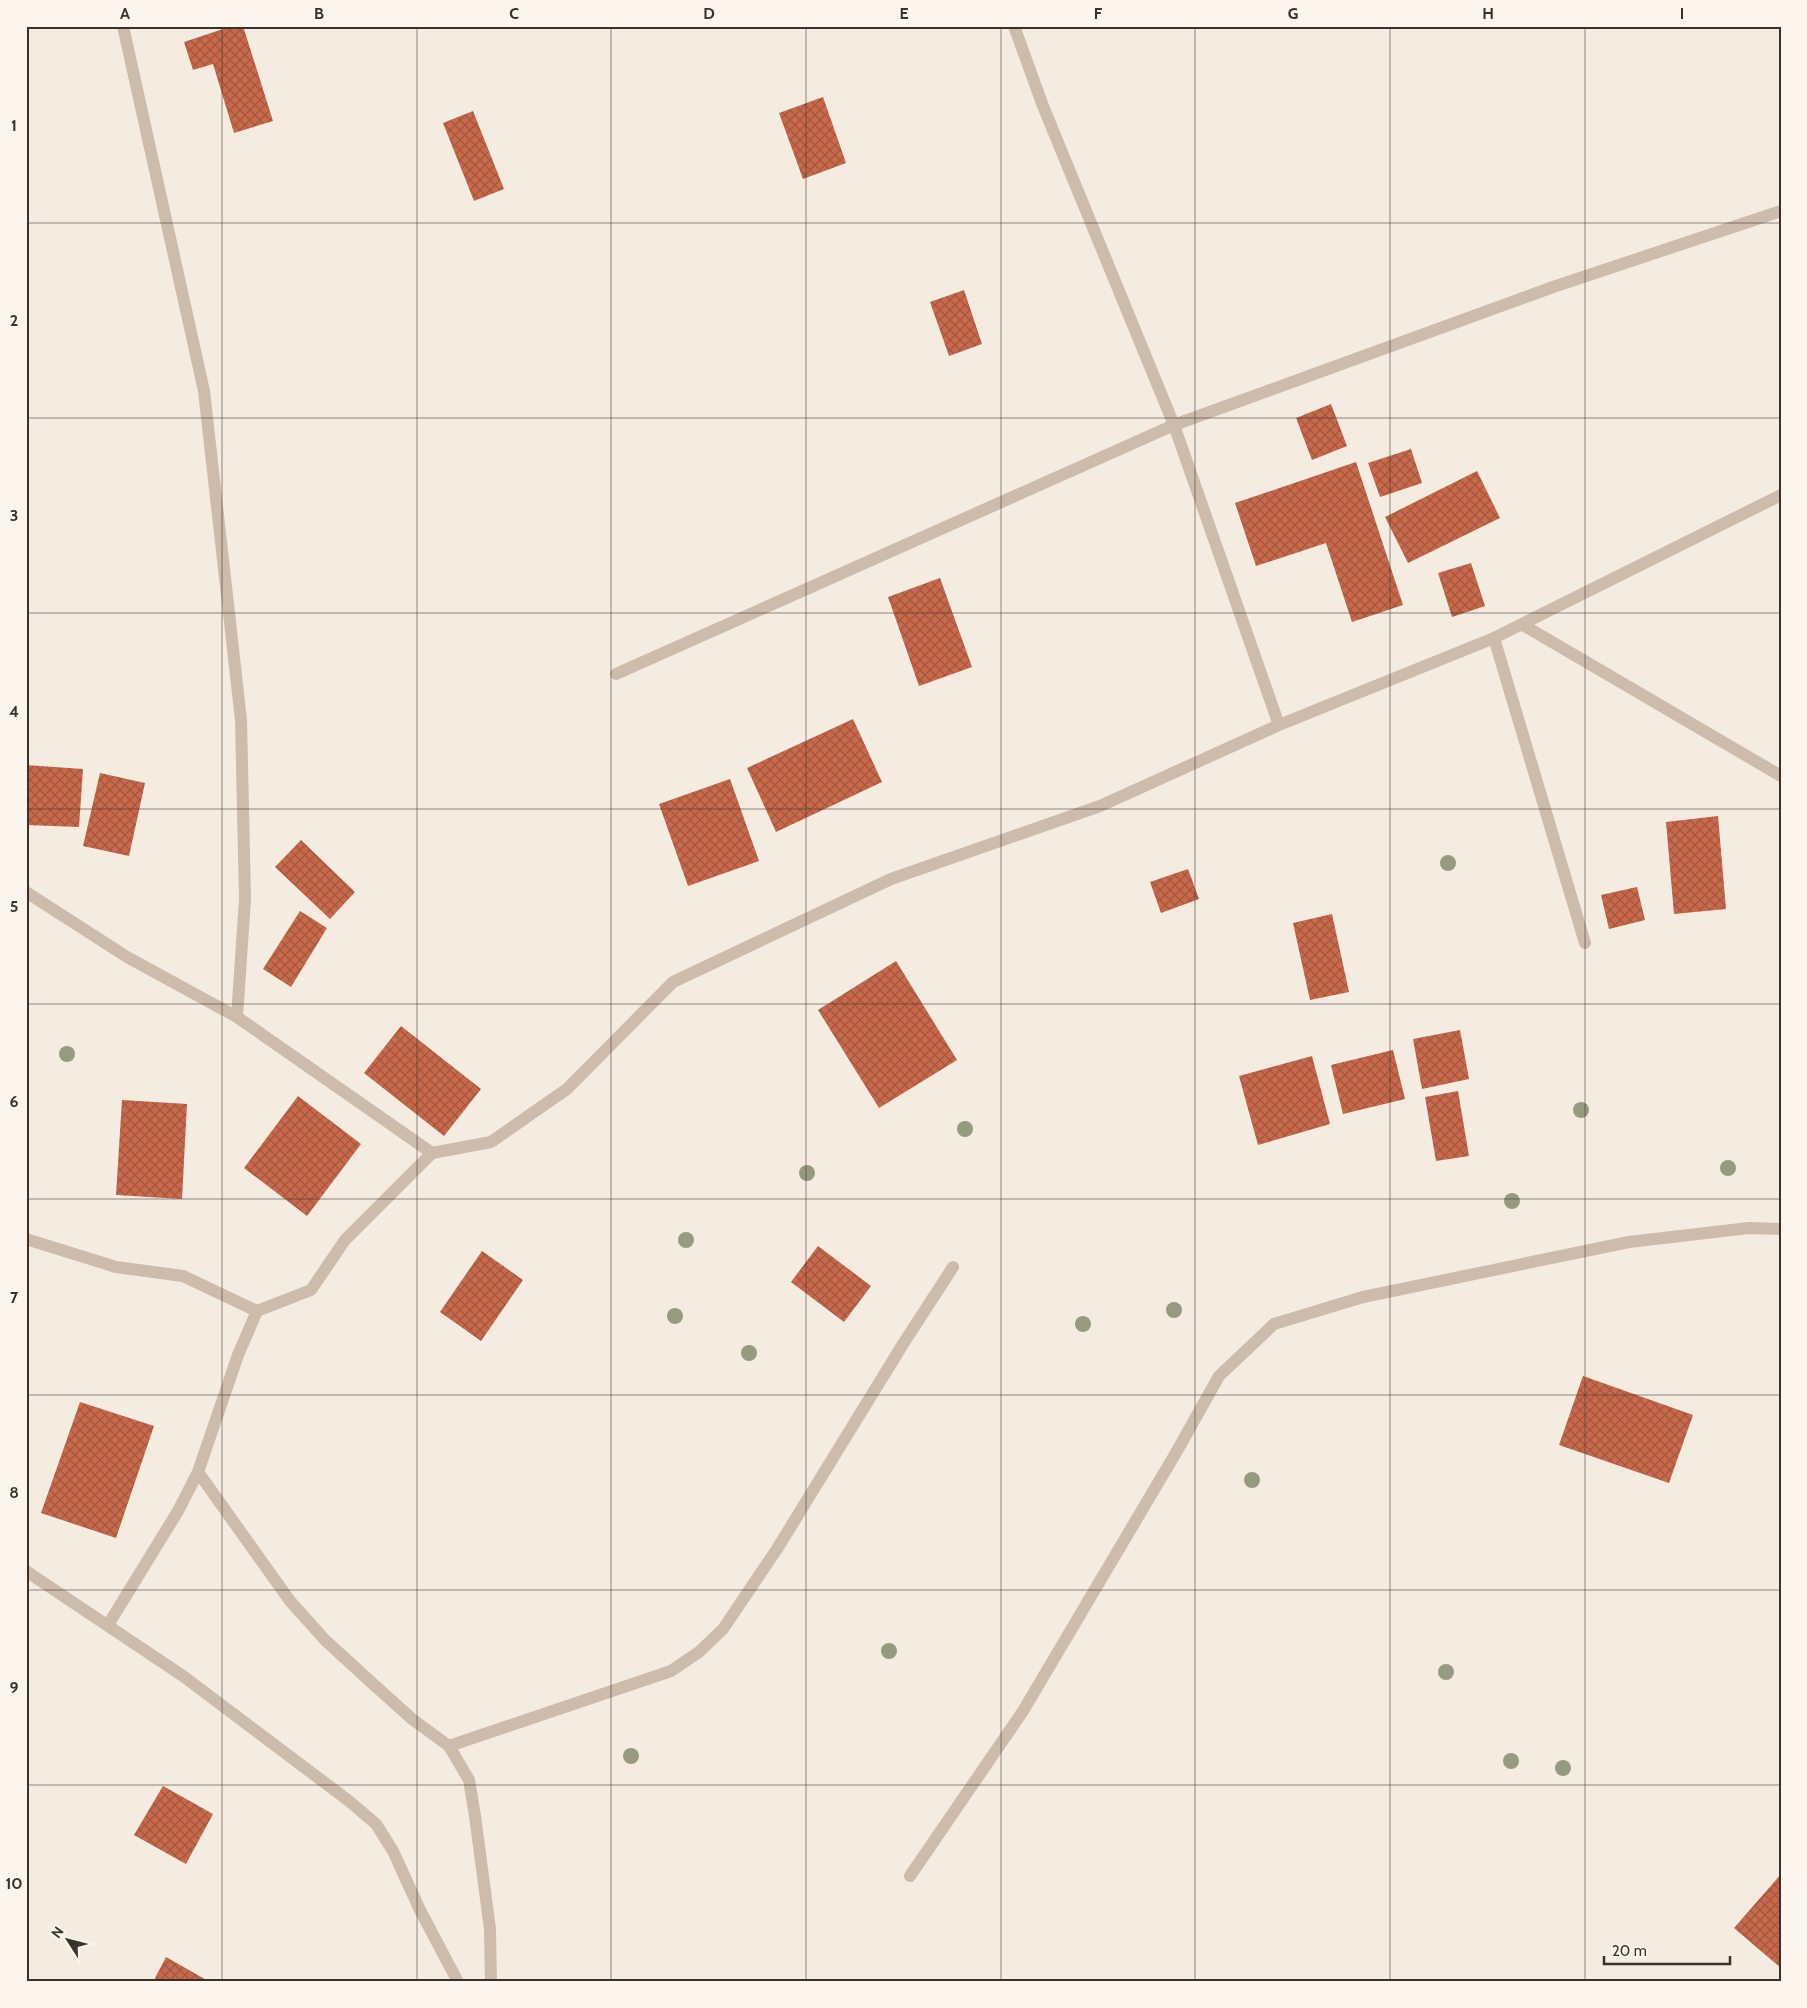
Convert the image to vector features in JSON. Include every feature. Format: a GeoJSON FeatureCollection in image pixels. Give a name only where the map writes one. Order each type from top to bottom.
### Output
{"type":"FeatureCollection","features":[{"type":"Feature","properties":{"kind":"street"},"geometry":{"type":"LineString","coordinates":[[124,26],[204,391],[208,420],[241,720],[245,899],[237,1017]]}},
{"type":"Feature","properties":{"kind":"street"},"geometry":{"type":"LineString","coordinates":[[1014,26],[1043,106],[1174,425],[1279,725]]}},
{"type":"Feature","properties":{"kind":"street"},"geometry":{"type":"LineString","coordinates":[[616,674],[1174,425],[1553,286],[1781,211]]}},
{"type":"Feature","properties":{"kind":"street"},"geometry":{"type":"LineString","coordinates":[[108,1625],[178,1511],[198,1472],[238,1355],[257,1311],[311,1290],[345,1240],[432,1153],[491,1142],[559,1094],[673,982],[891,879],[1100,806],[1279,725],[1494,638],[1781,495]]}},
{"type":"Feature","properties":{"kind":"street"},"geometry":{"type":"LineString","coordinates":[[1523,625],[1781,776]]}},
{"type":"Feature","properties":{"kind":"street"},"geometry":{"type":"LineString","coordinates":[[1494,638],[1585,943]]}},
{"type":"Feature","properties":{"kind":"street"},"geometry":{"type":"LineString","coordinates":[[26,892],[127,957],[237,1017],[432,1153]]}},
{"type":"Feature","properties":{"kind":"street"},"geometry":{"type":"LineString","coordinates":[[910,1876],[1023,1711],[1177,1451],[1219,1376],[1274,1324],[1363,1297],[1628,1242],[1749,1228],[1781,1229]]}},
{"type":"Feature","properties":{"kind":"street"},"geometry":{"type":"LineString","coordinates":[[26,1238],[116,1267],[183,1276],[257,1311]]}},
{"type":"Feature","properties":{"kind":"street"},"geometry":{"type":"LineString","coordinates":[[449,1746],[670,1671],[699,1652],[723,1628],[777,1550],[903,1344],[953,1267]]}},
{"type":"Feature","properties":{"kind":"street"},"geometry":{"type":"LineString","coordinates":[[198,1472],[273,1578],[302,1614],[325,1640],[412,1719],[449,1746],[469,1780],[490,1928],[491,1982]]}},
{"type":"Feature","properties":{"kind":"street"},"geometry":{"type":"LineString","coordinates":[[26,1571],[191,1682],[349,1801],[376,1824],[393,1851],[420,1910],[458,1982]]}},
{"type":"Feature","properties":{"kind":"building"},"geometry":{"type":"Polygon","coordinates":[[[232,26],[243,26],[273,121],[234,133],[213,64],[193,70],[184,42],[232,26]]]}},
{"type":"Feature","properties":{"kind":"building"},"geometry":{"type":"Polygon","coordinates":[[[823,97],[846,163],[803,179],[779,113],[823,97]]]}},
{"type":"Feature","properties":{"kind":"building"},"geometry":{"type":"Polygon","coordinates":[[[473,111],[504,189],[474,201],[443,123],[473,111]]]}},
{"type":"Feature","properties":{"kind":"building"},"geometry":{"type":"Polygon","coordinates":[[[964,290],[982,344],[949,356],[930,302],[964,290]]]}},
{"type":"Feature","properties":{"kind":"building"},"geometry":{"type":"Polygon","coordinates":[[[1331,404],[1347,446],[1312,460],[1296,418],[1331,404]]]}},
{"type":"Feature","properties":{"kind":"building"},"geometry":{"type":"Polygon","coordinates":[[[1411,449],[1422,483],[1380,497],[1368,463],[1411,449]]]}},
{"type":"Feature","properties":{"kind":"building"},"geometry":{"type":"Polygon","coordinates":[[[1356,462],[1403,605],[1352,622],[1326,543],[1256,566],[1235,503],[1356,462]]]}},
{"type":"Feature","properties":{"kind":"building"},"geometry":{"type":"Polygon","coordinates":[[[1477,471],[1500,518],[1408,563],[1385,517],[1477,471]]]}},
{"type":"Feature","properties":{"kind":"building"},"geometry":{"type":"Polygon","coordinates":[[[1471,563],[1485,606],[1452,617],[1438,573],[1471,563]]]}},
{"type":"Feature","properties":{"kind":"building"},"geometry":{"type":"Polygon","coordinates":[[[940,578],[972,667],[919,686],[888,597],[940,578]]]}},
{"type":"Feature","properties":{"kind":"building"},"geometry":{"type":"Polygon","coordinates":[[[853,719],[882,782],[776,832],[747,768],[853,719]]]}},
{"type":"Feature","properties":{"kind":"building"},"geometry":{"type":"Polygon","coordinates":[[[26,765],[83,769],[79,827],[26,825],[26,765]]]}},
{"type":"Feature","properties":{"kind":"building"},"geometry":{"type":"Polygon","coordinates":[[[100,773],[145,783],[129,856],[83,846],[100,773]]]}},
{"type":"Feature","properties":{"kind":"building"},"geometry":{"type":"Polygon","coordinates":[[[730,779],[759,861],[688,886],[659,804],[730,779]]]}},
{"type":"Feature","properties":{"kind":"building"},"geometry":{"type":"Polygon","coordinates":[[[1718,816],[1726,909],[1674,914],[1666,822],[1718,816]]]}},
{"type":"Feature","properties":{"kind":"building"},"geometry":{"type":"Polygon","coordinates":[[[301,840],[355,892],[330,919],[275,867],[301,840]]]}},
{"type":"Feature","properties":{"kind":"building"},"geometry":{"type":"Polygon","coordinates":[[[1188,869],[1199,899],[1161,913],[1150,882],[1188,869]]]}},
{"type":"Feature","properties":{"kind":"building"},"geometry":{"type":"Polygon","coordinates":[[[1637,887],[1645,920],[1609,929],[1601,895],[1637,887]]]}},
{"type":"Feature","properties":{"kind":"building"},"geometry":{"type":"Polygon","coordinates":[[[300,911],[327,928],[291,987],[263,969],[300,911]]]}},
{"type":"Feature","properties":{"kind":"building"},"geometry":{"type":"Polygon","coordinates":[[[1332,914],[1349,992],[1310,1000],[1293,923],[1332,914]]]}},
{"type":"Feature","properties":{"kind":"building"},"geometry":{"type":"Polygon","coordinates":[[[896,961],[957,1060],[879,1108],[818,1010],[896,961]]]}},
{"type":"Feature","properties":{"kind":"building"},"geometry":{"type":"Polygon","coordinates":[[[401,1026],[481,1089],[444,1136],[364,1073],[401,1026]]]}},
{"type":"Feature","properties":{"kind":"building"},"geometry":{"type":"Polygon","coordinates":[[[1460,1030],[1469,1079],[1422,1089],[1413,1039],[1460,1030]]]}},
{"type":"Feature","properties":{"kind":"building"},"geometry":{"type":"Polygon","coordinates":[[[1393,1050],[1405,1099],[1343,1114],[1331,1065],[1393,1050]]]}},
{"type":"Feature","properties":{"kind":"building"},"geometry":{"type":"Polygon","coordinates":[[[1312,1056],[1330,1124],[1258,1145],[1239,1076],[1312,1056]]]}},
{"type":"Feature","properties":{"kind":"building"},"geometry":{"type":"Polygon","coordinates":[[[1458,1091],[1469,1156],[1436,1161],[1425,1097],[1458,1091]]]}},
{"type":"Feature","properties":{"kind":"building"},"geometry":{"type":"Polygon","coordinates":[[[298,1096],[361,1144],[307,1216],[244,1168],[298,1096]]]}},
{"type":"Feature","properties":{"kind":"building"},"geometry":{"type":"Polygon","coordinates":[[[122,1100],[187,1104],[182,1199],[116,1195],[122,1100]]]}},
{"type":"Feature","properties":{"kind":"building"},"geometry":{"type":"Polygon","coordinates":[[[818,1246],[871,1286],[844,1322],[791,1282],[818,1246]]]}},
{"type":"Feature","properties":{"kind":"building"},"geometry":{"type":"Polygon","coordinates":[[[482,1251],[523,1280],[481,1341],[440,1312],[482,1251]]]}},
{"type":"Feature","properties":{"kind":"building"},"geometry":{"type":"Polygon","coordinates":[[[1583,1376],[1693,1415],[1669,1483],[1559,1445],[1583,1376]]]}},
{"type":"Feature","properties":{"kind":"building"},"geometry":{"type":"Polygon","coordinates":[[[80,1402],[154,1426],[116,1538],[41,1513],[80,1402]]]}},
{"type":"Feature","properties":{"kind":"building"},"geometry":{"type":"Polygon","coordinates":[[[163,1786],[213,1814],[186,1864],[134,1835],[163,1786]]]}},
{"type":"Feature","properties":{"kind":"building"},"geometry":{"type":"Polygon","coordinates":[[[1781,1874],[1781,1968],[1734,1928],[1781,1874]]]}},
{"type":"Feature","properties":{"kind":"building"},"geometry":{"type":"Polygon","coordinates":[[[166,1957],[210,1982],[153,1982],[166,1957]]]}}]}
